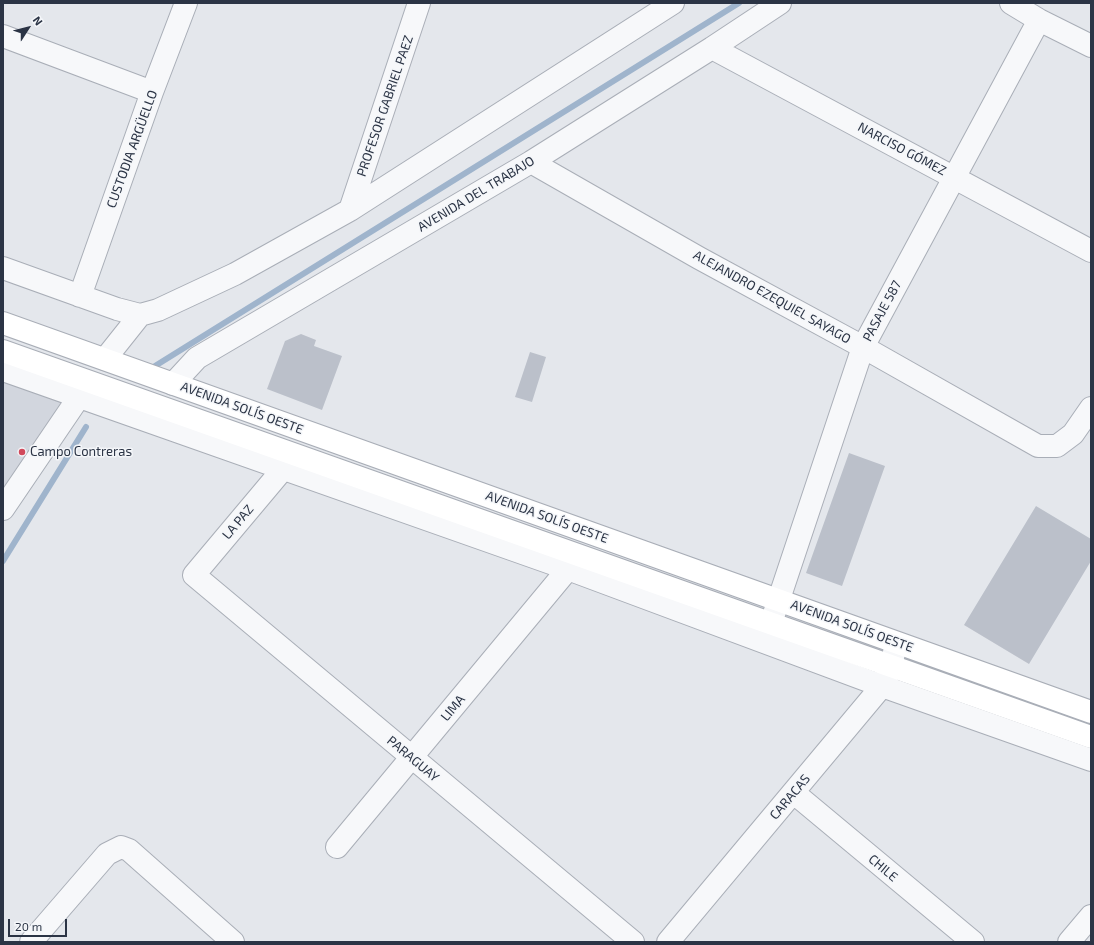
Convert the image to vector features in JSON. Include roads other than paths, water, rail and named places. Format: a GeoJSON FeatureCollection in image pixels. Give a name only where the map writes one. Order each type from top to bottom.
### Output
{"type":"FeatureCollection","features":[{"type":"Feature","properties":{"kind":"main road","name":"AVENIDA SOLÍS OESTE"},"geometry":{"type":"LineString","coordinates":[[3,323],[1091,712]]}},
{"type":"Feature","properties":{"kind":"main road","name":"AVENIDA SOLÍS OESTE"},"geometry":{"type":"LineString","coordinates":[[3,351],[82,388],[771,623],[886,676],[1036,718],[1091,737]]}},
{"type":"Feature","properties":{"kind":"main road"},"geometry":{"type":"LineString","coordinates":[[1036,718],[1044,695]]}},
{"type":"Feature","properties":{"kind":"street","name":"CUSTODIA ARGÜELLO"},"geometry":{"type":"LineString","coordinates":[[80,296],[152,92],[186,3]]}},
{"type":"Feature","properties":{"kind":"street","name":"PROFESOR GABRIEL PAEZ"},"geometry":{"type":"LineString","coordinates":[[350,210],[419,3]]}},
{"type":"Feature","properties":{"kind":"street"},"geometry":{"type":"LineString","coordinates":[[3,268],[80,296],[140,315],[158,310],[235,274],[350,210],[673,3]]}},
{"type":"Feature","properties":{"kind":"street","name":"AVENIDA DEL TRABAJO"},"geometry":{"type":"LineString","coordinates":[[173,384],[197,358],[531,162],[712,48],[780,3]]}},
{"type":"Feature","properties":{"kind":"street"},"geometry":{"type":"LineString","coordinates":[[1011,3],[1040,20],[1091,46]]}},
{"type":"Feature","properties":{"kind":"street","name":"PASAJE 587"},"geometry":{"type":"LineString","coordinates":[[771,623],[863,347],[1040,20]]}},
{"type":"Feature","properties":{"kind":"street"},"geometry":{"type":"LineString","coordinates":[[3,36],[152,92]]}},
{"type":"Feature","properties":{"kind":"street","name":"NARCISO GÓMEZ"},"geometry":{"type":"LineString","coordinates":[[712,48],[1091,251]]}},
{"type":"Feature","properties":{"kind":"street","name":"ALEJANDRO EZEQUIEL SAYAGO"},"geometry":{"type":"LineString","coordinates":[[531,162],[699,258],[863,347],[1038,446],[1057,446],[1073,434],[1091,408]]}},
{"type":"Feature","properties":{"kind":"street"},"geometry":{"type":"LineString","coordinates":[[105,359],[140,315]]}},
{"type":"Feature","properties":{"kind":"street"},"geometry":{"type":"LineString","coordinates":[[3,370],[82,388],[283,469],[568,570],[886,676],[1091,760]]}},
{"type":"Feature","properties":{"kind":"street"},"geometry":{"type":"LineString","coordinates":[[3,509],[82,388]]}},
{"type":"Feature","properties":{"kind":"street","name":"LA PAZ"},"geometry":{"type":"LineString","coordinates":[[194,575],[283,469]]}},
{"type":"Feature","properties":{"kind":"street","name":"LIMA"},"geometry":{"type":"LineString","coordinates":[[337,848],[568,570]]}},
{"type":"Feature","properties":{"kind":"street","name":"PARAGUAY"},"geometry":{"type":"LineString","coordinates":[[194,575],[411,758],[633,942]]}},
{"type":"Feature","properties":{"kind":"street","name":"CARACAS"},"geometry":{"type":"LineString","coordinates":[[668,942],[794,793],[886,676],[896,643]]}},
{"type":"Feature","properties":{"kind":"street","name":"CHILE"},"geometry":{"type":"LineString","coordinates":[[794,793],[973,942]]}},
{"type":"Feature","properties":{"kind":"street"},"geometry":{"type":"LineString","coordinates":[[31,942],[107,854],[121,847],[129,850],[233,942]]}},
{"type":"Feature","properties":{"kind":"street"},"geometry":{"type":"LineString","coordinates":[[1069,942],[1091,916]]}},
{"type":"Feature","properties":{"kind":"waterway"},"geometry":{"type":"LineString","coordinates":[[155,366],[739,3]]}},
{"type":"Feature","properties":{"kind":"waterway"},"geometry":{"type":"LineString","coordinates":[[3,561],[86,427]]}},
{"type":"Feature","properties":{"kind":"place","name":"Campo Contreras"},"geometry":{"type":"Point","coordinates":[22,452]}}]}
